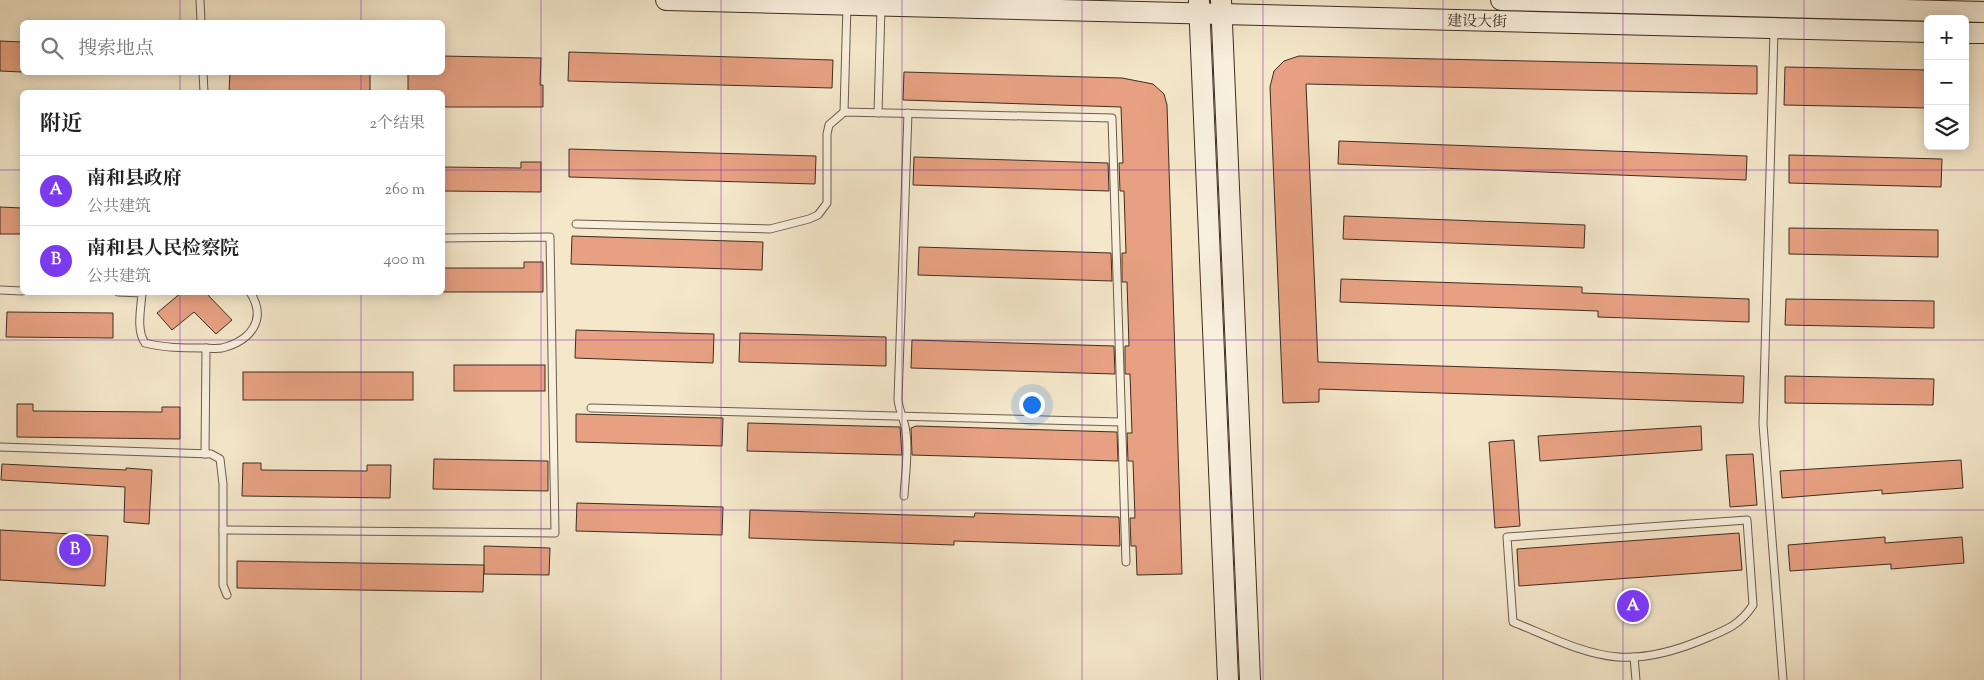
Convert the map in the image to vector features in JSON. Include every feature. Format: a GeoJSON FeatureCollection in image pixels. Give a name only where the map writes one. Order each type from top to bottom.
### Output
{"type":"FeatureCollection","features":[{"type":"Feature","properties":{"kind":"street","name":"建设大街"},"geometry":{"type":"LineString","coordinates":[[666,0],[847,5],[1221,7],[1924,32]]}},
{"type":"Feature","properties":{"kind":"street","name":"建设大街"},"geometry":{"type":"LineString","coordinates":[[1501,0],[1984,12]]}},
{"type":"Feature","properties":{"kind":"street"},"geometry":{"type":"LineString","coordinates":[[1200,7],[1228,680]]}},
{"type":"Feature","properties":{"kind":"street"},"geometry":{"type":"LineString","coordinates":[[1221,7],[1250,680]]}},
{"type":"Feature","properties":{"kind":"street"},"geometry":{"type":"LineString","coordinates":[[1969,33],[1984,33]]}},
{"type":"Feature","properties":{"kind":"lane"},"geometry":{"type":"LineString","coordinates":[[200,0],[201,20]]}},
{"type":"Feature","properties":{"kind":"lane"},"geometry":{"type":"LineString","coordinates":[[844,112],[847,5]]}},
{"type":"Feature","properties":{"kind":"lane"},"geometry":{"type":"LineString","coordinates":[[878,113],[881,5]]}},
{"type":"Feature","properties":{"kind":"lane"},"geometry":{"type":"LineString","coordinates":[[1774,28],[1763,424],[1783,680]]}},
{"type":"Feature","properties":{"kind":"lane"},"geometry":{"type":"LineString","coordinates":[[203,75],[204,90]]}},
{"type":"Feature","properties":{"kind":"lane"},"geometry":{"type":"LineString","coordinates":[[576,224],[770,229],[818,215],[827,202],[827,134],[829,125],[844,112],[1112,118],[1126,562]]}},
{"type":"Feature","properties":{"kind":"lane"},"geometry":{"type":"LineString","coordinates":[[904,496],[907,436],[898,399],[908,113]]}},
{"type":"Feature","properties":{"kind":"lane"},"geometry":{"type":"LineString","coordinates":[[222,530],[555,533],[550,237],[445,238]]}},
{"type":"Feature","properties":{"kind":"lane"},"geometry":{"type":"LineString","coordinates":[[0,290],[20,291]]}},
{"type":"Feature","properties":{"kind":"lane"},"geometry":{"type":"LineString","coordinates":[[142,295],[140,326],[141,338],[145,344],[163,347],[206,348],[221,348],[239,341],[255,328],[258,320],[252,295]]}},
{"type":"Feature","properties":{"kind":"lane"},"geometry":{"type":"LineString","coordinates":[[205,454],[206,348]]}},
{"type":"Feature","properties":{"kind":"lane"},"geometry":{"type":"LineString","coordinates":[[591,408],[1121,422]]}},
{"type":"Feature","properties":{"kind":"lane"},"geometry":{"type":"LineString","coordinates":[[0,447],[211,454],[220,459],[222,484],[222,585],[226,595]]}},
{"type":"Feature","properties":{"kind":"lane"},"geometry":{"type":"LineString","coordinates":[[1747,520],[1753,605],[1747,614],[1736,625],[1696,642],[1654,654],[1634,657],[1616,657],[1587,651],[1513,622],[1507,537],[1747,520]]}},
{"type":"Feature","properties":{"kind":"lane"},"geometry":{"type":"LineString","coordinates":[[1634,657],[1636,680]]}},
{"type":"Feature","properties":{"kind":"building"},"geometry":{"type":"Polygon","coordinates":[[[0,41],[20,42],[20,72],[0,71],[0,41]]]}},
{"type":"Feature","properties":{"kind":"building"},"geometry":{"type":"Polygon","coordinates":[[[569,52],[833,60],[832,88],[568,81],[569,52]]]}},
{"type":"Feature","properties":{"kind":"building"},"geometry":{"type":"Polygon","coordinates":[[[445,56],[541,58],[540,85],[543,85],[543,107],[445,107],[445,90],[408,90],[408,75],[445,75],[445,56]]]}},
{"type":"Feature","properties":{"kind":"building"},"geometry":{"type":"Polygon","coordinates":[[[1299,56],[1757,66],[1757,94],[1306,84],[1318,362],[1744,376],[1743,403],[1319,389],[1319,402],[1283,403],[1270,87],[1274,71],[1284,61],[1299,56]]]}},
{"type":"Feature","properties":{"kind":"building"},"geometry":{"type":"Polygon","coordinates":[[[1785,67],[1924,70],[1924,108],[1784,105],[1785,67]]]}},
{"type":"Feature","properties":{"kind":"building"},"geometry":{"type":"Polygon","coordinates":[[[904,72],[1122,78],[1153,84],[1164,94],[1167,105],[1182,574],[1137,575],[1136,546],[1131,546],[1130,518],[1135,518],[1133,461],[1128,461],[1127,433],[1132,433],[1130,374],[1125,374],[1125,346],[1129,346],[1127,282],[1122,282],[1122,253],[1126,253],[1124,191],[1120,191],[1119,163],[1123,163],[1121,107],[903,100],[904,72]]]}},
{"type":"Feature","properties":{"kind":"building"},"geometry":{"type":"Polygon","coordinates":[[[230,75],[370,75],[370,90],[229,90],[230,75]]]}},
{"type":"Feature","properties":{"kind":"building"},"geometry":{"type":"Polygon","coordinates":[[[1339,141],[1747,156],[1746,180],[1338,164],[1339,141]]]}},
{"type":"Feature","properties":{"kind":"building"},"geometry":{"type":"Polygon","coordinates":[[[569,149],[816,156],[815,184],[569,177],[569,149]]]}},
{"type":"Feature","properties":{"kind":"building"},"geometry":{"type":"Polygon","coordinates":[[[1789,155],[1942,159],[1941,187],[1789,183],[1789,155]]]}},
{"type":"Feature","properties":{"kind":"building"},"geometry":{"type":"Polygon","coordinates":[[[914,157],[1108,163],[1109,191],[913,185],[914,157]]]}},
{"type":"Feature","properties":{"kind":"building"},"geometry":{"type":"Polygon","coordinates":[[[521,162],[541,162],[541,192],[445,191],[445,167],[521,168],[521,162]]]}},
{"type":"Feature","properties":{"kind":"building"},"geometry":{"type":"Polygon","coordinates":[[[0,207],[20,208],[20,234],[0,234],[0,207]]]}},
{"type":"Feature","properties":{"kind":"building"},"geometry":{"type":"Polygon","coordinates":[[[1344,216],[1585,225],[1584,248],[1343,239],[1344,216]]]}},
{"type":"Feature","properties":{"kind":"building"},"geometry":{"type":"Polygon","coordinates":[[[1789,228],[1938,230],[1938,257],[1789,254],[1789,228]]]}},
{"type":"Feature","properties":{"kind":"building"},"geometry":{"type":"Polygon","coordinates":[[[572,236],[763,242],[762,270],[571,264],[572,236]]]}},
{"type":"Feature","properties":{"kind":"building"},"geometry":{"type":"Polygon","coordinates":[[[919,247],[1111,253],[1112,281],[918,275],[919,247]]]}},
{"type":"Feature","properties":{"kind":"building"},"geometry":{"type":"Polygon","coordinates":[[[524,262],[543,262],[543,292],[445,292],[445,268],[524,268],[524,262]]]}},
{"type":"Feature","properties":{"kind":"building"},"geometry":{"type":"Polygon","coordinates":[[[1341,279],[1582,287],[1582,293],[1749,299],[1749,322],[1598,317],[1598,311],[1340,302],[1341,279]]]}},
{"type":"Feature","properties":{"kind":"building"},"geometry":{"type":"Polygon","coordinates":[[[178,295],[208,295],[232,320],[216,334],[194,312],[172,330],[157,313],[178,295]]]}},
{"type":"Feature","properties":{"kind":"building"},"geometry":{"type":"Polygon","coordinates":[[[1786,299],[1934,301],[1934,328],[1785,325],[1786,299]]]}},
{"type":"Feature","properties":{"kind":"building"},"geometry":{"type":"Polygon","coordinates":[[[7,312],[113,313],[113,338],[6,337],[7,312]]]}},
{"type":"Feature","properties":{"kind":"building"},"geometry":{"type":"Polygon","coordinates":[[[576,330],[714,334],[713,363],[575,358],[576,330]]]}},
{"type":"Feature","properties":{"kind":"building"},"geometry":{"type":"Polygon","coordinates":[[[740,333],[886,337],[886,366],[739,362],[740,333]]]}},
{"type":"Feature","properties":{"kind":"building"},"geometry":{"type":"Polygon","coordinates":[[[912,340],[1114,346],[1115,374],[911,368],[912,340]]]}},
{"type":"Feature","properties":{"kind":"building"},"geometry":{"type":"Polygon","coordinates":[[[454,365],[545,365],[545,391],[454,391],[454,365]]]}},
{"type":"Feature","properties":{"kind":"building"},"geometry":{"type":"Polygon","coordinates":[[[243,372],[413,372],[413,400],[243,400],[243,372]]]}},
{"type":"Feature","properties":{"kind":"building"},"geometry":{"type":"Polygon","coordinates":[[[1785,376],[1934,379],[1933,405],[1785,403],[1785,376]]]}},
{"type":"Feature","properties":{"kind":"building"},"geometry":{"type":"Polygon","coordinates":[[[17,404],[33,404],[33,411],[162,412],[162,407],[180,407],[180,439],[17,437],[17,404]]]}},
{"type":"Feature","properties":{"kind":"building"},"geometry":{"type":"Polygon","coordinates":[[[576,414],[723,418],[722,446],[576,442],[576,414]]]}},
{"type":"Feature","properties":{"kind":"building"},"geometry":{"type":"Polygon","coordinates":[[[748,423],[900,427],[902,455],[747,451],[748,423]]]}},
{"type":"Feature","properties":{"kind":"building"},"geometry":{"type":"Polygon","coordinates":[[[916,426],[1117,432],[1118,461],[912,455],[911,428],[916,426]]]}},
{"type":"Feature","properties":{"kind":"building"},"geometry":{"type":"Polygon","coordinates":[[[1701,426],[1702,450],[1540,461],[1538,436],[1701,426]]]}},
{"type":"Feature","properties":{"kind":"building"},"geometry":{"type":"Polygon","coordinates":[[[1514,440],[1520,526],[1495,528],[1489,442],[1514,440]]]}},
{"type":"Feature","properties":{"kind":"building"},"geometry":{"type":"Polygon","coordinates":[[[1753,454],[1757,505],[1730,507],[1726,455],[1753,454]]]}},
{"type":"Feature","properties":{"kind":"building"},"geometry":{"type":"Polygon","coordinates":[[[434,459],[548,461],[548,491],[433,489],[434,459]]]}},
{"type":"Feature","properties":{"kind":"building"},"geometry":{"type":"Polygon","coordinates":[[[1961,460],[1963,488],[1882,494],[1882,490],[1782,498],[1780,471],[1961,460]]]}},
{"type":"Feature","properties":{"kind":"building"},"geometry":{"type":"Polygon","coordinates":[[[243,463],[261,463],[261,470],[367,471],[367,465],[391,465],[390,498],[242,496],[243,463]]]}},
{"type":"Feature","properties":{"kind":"building"},"geometry":{"type":"Polygon","coordinates":[[[2,464],[152,470],[149,524],[124,522],[125,487],[1,480],[2,464]]]}},
{"type":"Feature","properties":{"kind":"building"},"geometry":{"type":"Polygon","coordinates":[[[577,503],[723,507],[722,535],[576,531],[577,503]]]}},
{"type":"Feature","properties":{"kind":"building"},"geometry":{"type":"Polygon","coordinates":[[[750,510],[974,517],[975,513],[1119,517],[1120,546],[954,541],[954,545],[749,538],[750,510]]]}},
{"type":"Feature","properties":{"kind":"building"},"geometry":{"type":"Polygon","coordinates":[[[0,530],[108,536],[105,586],[0,580],[0,530]]]}},
{"type":"Feature","properties":{"kind":"building"},"geometry":{"type":"Polygon","coordinates":[[[1739,533],[1742,570],[1519,586],[1517,549],[1739,533]]]}},
{"type":"Feature","properties":{"kind":"building"},"geometry":{"type":"Polygon","coordinates":[[[1885,537],[1885,543],[1962,537],[1964,563],[1891,569],[1891,564],[1790,571],[1788,545],[1885,537]]]}},
{"type":"Feature","properties":{"kind":"building"},"geometry":{"type":"Polygon","coordinates":[[[484,546],[550,548],[549,575],[484,574],[484,546]]]}},
{"type":"Feature","properties":{"kind":"building"},"geometry":{"type":"Polygon","coordinates":[[[237,561],[484,565],[483,592],[237,588],[237,561]]]}},
{"type":"Feature","properties":{"kind":"place","name":"南和县人民检察院"},"geometry":{"type":"Point","coordinates":[75,550]}},
{"type":"Feature","properties":{"kind":"place","name":"南和县政府"},"geometry":{"type":"Point","coordinates":[1633,606]}}]}
